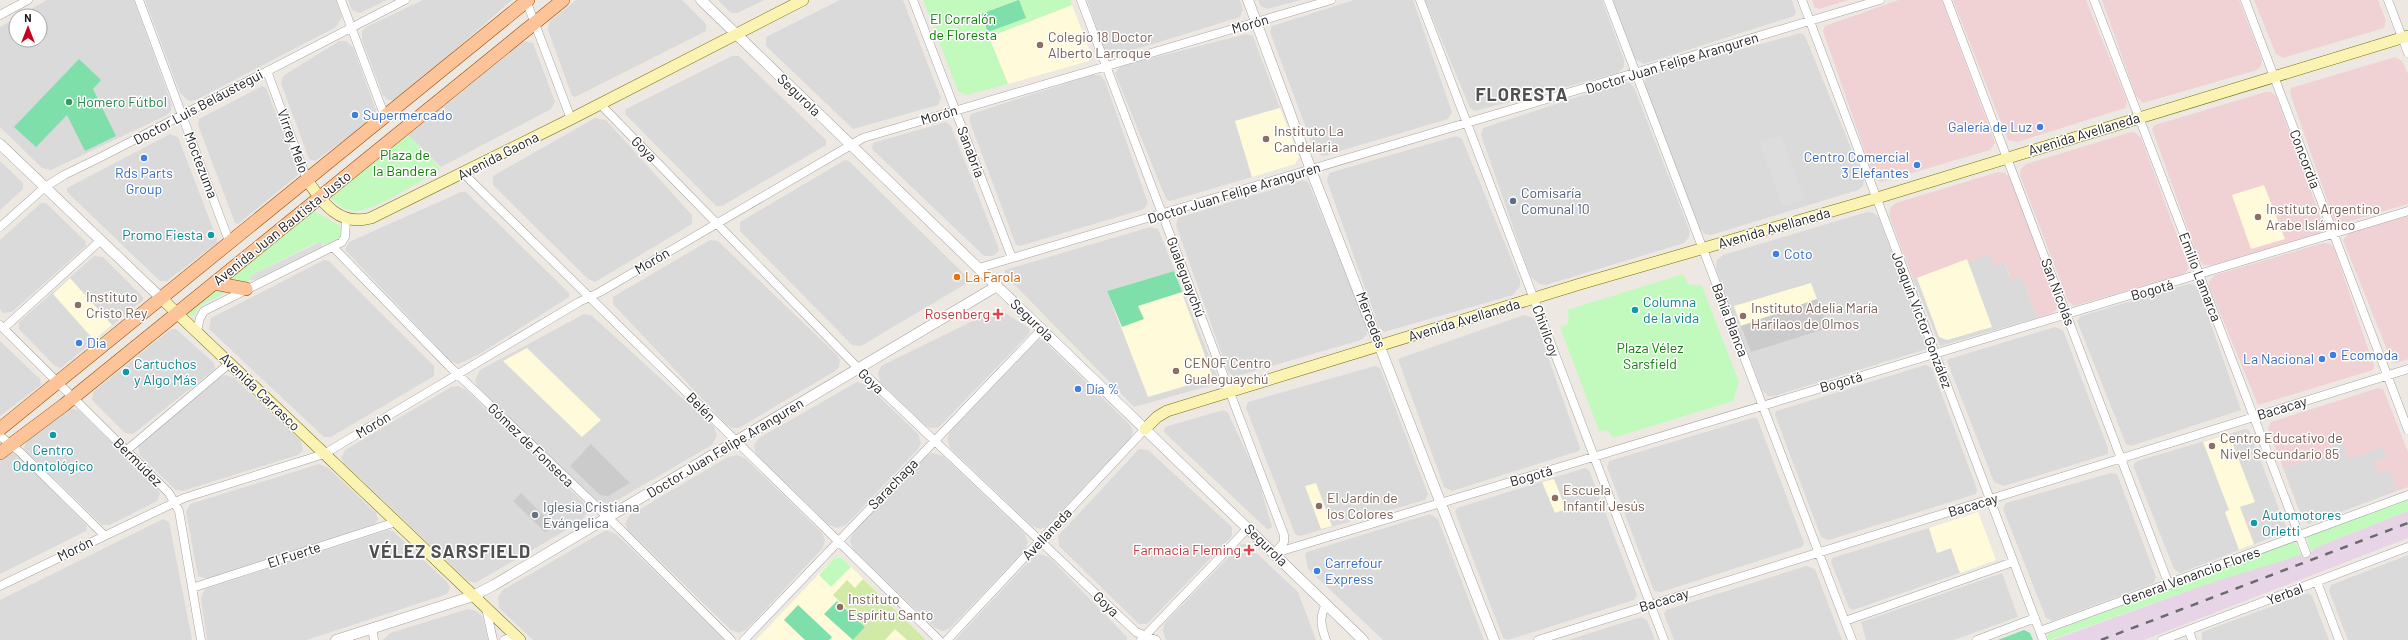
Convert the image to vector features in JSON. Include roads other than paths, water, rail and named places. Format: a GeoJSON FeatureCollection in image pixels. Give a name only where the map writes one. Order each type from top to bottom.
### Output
{"type":"FeatureCollection","features":[{"type":"Feature","properties":{"kind":"main road","name":"Avenida Juan Bautista Justo"},"geometry":{"type":"LineString","coordinates":[[0,452],[12,445],[73,397],[563,0]]}},
{"type":"Feature","properties":{"kind":"main road","name":"Avenida Gaona"},"geometry":{"type":"LineString","coordinates":[[346,219],[361,220],[371,218],[572,119],[803,0]]}},
{"type":"Feature","properties":{"kind":"main road","name":"Avenida Juan Bautista Justo"},"geometry":{"type":"LineString","coordinates":[[0,429],[527,1]]}},
{"type":"Feature","properties":{"kind":"main road","name":"Avenida Avellaneda"},"geometry":{"type":"LineString","coordinates":[[1145,428],[1157,417],[1167,411],[1534,298],[1877,198],[2273,75],[2405,36]]}},
{"type":"Feature","properties":{"kind":"main road","name":"Virrey Melo"},"geometry":{"type":"LineString","coordinates":[[307,180],[332,212],[346,219]]}},
{"type":"Feature","properties":{"kind":"main road"},"geometry":{"type":"LineString","coordinates":[[214,283],[246,288]]}},
{"type":"Feature","properties":{"kind":"main road","name":"Avenida Carrasco"},"geometry":{"type":"LineString","coordinates":[[161,298],[520,640]]}},
{"type":"Feature","properties":{"kind":"street"},"geometry":{"type":"LineString","coordinates":[[0,15],[28,0]]}},
{"type":"Feature","properties":{"kind":"street","name":"Moctezuma"},"geometry":{"type":"LineString","coordinates":[[139,0],[230,241]]}},
{"type":"Feature","properties":{"kind":"street"},"geometry":{"type":"LineString","coordinates":[[341,0],[385,117]]}},
{"type":"Feature","properties":{"kind":"street","name":"Doctor Luis Beláustegui"},"geometry":{"type":"LineString","coordinates":[[0,227],[45,187],[64,175],[182,116],[405,0]]}},
{"type":"Feature","properties":{"kind":"street","name":"Segurola"},"geometry":{"type":"LineString","coordinates":[[701,0],[1275,553],[1363,640]]}},
{"type":"Feature","properties":{"kind":"street","name":"Sanabria"},"geometry":{"type":"LineString","coordinates":[[914,0],[1012,258]]}},
{"type":"Feature","properties":{"kind":"street","name":"Gualeguaychú"},"geometry":{"type":"LineString","coordinates":[[1081,0],[1284,535],[1284,542],[1275,553]]}},
{"type":"Feature","properties":{"kind":"street","name":"Mercedes"},"geometry":{"type":"LineString","coordinates":[[1248,0],[1312,170],[1442,502],[1494,640]]}},
{"type":"Feature","properties":{"kind":"street","name":"Morón"},"geometry":{"type":"LineString","coordinates":[[0,586],[174,502],[324,454],[850,144],[863,138],[1331,0]]}},
{"type":"Feature","properties":{"kind":"street","name":"Chivilcoy"},"geometry":{"type":"LineString","coordinates":[[1420,0],[1466,124],[1534,298],[1593,458],[1664,640]]}},
{"type":"Feature","properties":{"kind":"street","name":"Bahía Blanca"},"geometry":{"type":"LineString","coordinates":[[1608,0],[1852,640]]}},
{"type":"Feature","properties":{"kind":"street","name":"Joaquín Victor González"},"geometry":{"type":"LineString","coordinates":[[1802,0],[2043,640]]}},
{"type":"Feature","properties":{"kind":"street","name":"Doctor Juan Felipe Aranguren"},"geometry":{"type":"LineString","coordinates":[[979,268],[1162,215],[1880,0]]}},
{"type":"Feature","properties":{"kind":"street","name":"San Nicolás"},"geometry":{"type":"LineString","coordinates":[[1947,0],[2170,585]]}},
{"type":"Feature","properties":{"kind":"street","name":"Emilio Lamarca"},"geometry":{"type":"LineString","coordinates":[[2094,0],[2306,553]]}},
{"type":"Feature","properties":{"kind":"street","name":"Concordia"},"geometry":{"type":"LineString","coordinates":[[2244,0],[2408,430]]}},
{"type":"Feature","properties":{"kind":"street"},"geometry":{"type":"LineString","coordinates":[[2388,0],[2405,36],[2408,54]]}},
{"type":"Feature","properties":{"kind":"street"},"geometry":{"type":"LineString","coordinates":[[527,1],[534,24],[572,119]]}},
{"type":"Feature","properties":{"kind":"street","name":"Virrey Melo"},"geometry":{"type":"LineString","coordinates":[[267,71],[307,180]]}},
{"type":"Feature","properties":{"kind":"street","name":"Goya"},"geometry":{"type":"LineString","coordinates":[[600,104],[858,368],[934,442],[1136,632],[1143,638],[1156,640]]}},
{"type":"Feature","properties":{"kind":"street","name":"Avenida Carrasco"},"geometry":{"type":"LineString","coordinates":[[0,144],[161,298]]}},
{"type":"Feature","properties":{"kind":"street","name":"Belén"},"geometry":{"type":"LineString","coordinates":[[463,173],[939,640]]}},
{"type":"Feature","properties":{"kind":"street","name":"Bogotá"},"geometry":{"type":"LineString","coordinates":[[1275,553],[1593,458],[1762,405],[2200,276],[2408,211]]}},
{"type":"Feature","properties":{"kind":"street"},"geometry":{"type":"LineString","coordinates":[[197,331],[200,318],[204,312],[246,288],[333,247],[345,237],[346,219]]}},
{"type":"Feature","properties":{"kind":"street"},"geometry":{"type":"LineString","coordinates":[[2,326],[101,240]]}},
{"type":"Feature","properties":{"kind":"street","name":"Gómez de Fonseca"},"geometry":{"type":"LineString","coordinates":[[333,247],[458,374],[607,517],[731,640]]}},
{"type":"Feature","properties":{"kind":"street","name":"Doctor Juan Felipe Aranguren"},"geometry":{"type":"LineString","coordinates":[[336,640],[473,596],[997,286]]}},
{"type":"Feature","properties":{"kind":"street","name":"Bermúdez"},"geometry":{"type":"LineString","coordinates":[[2,326],[169,493],[179,511],[201,640]]}},
{"type":"Feature","properties":{"kind":"street","name":"Sarachaga"},"geometry":{"type":"LineString","coordinates":[[744,640],[1042,329]]}},
{"type":"Feature","properties":{"kind":"street"},"geometry":{"type":"LineString","coordinates":[[126,450],[230,363]]}},
{"type":"Feature","properties":{"kind":"street","name":"Bacacay"},"geometry":{"type":"LineString","coordinates":[[1538,640],[2408,369]]}},
{"type":"Feature","properties":{"kind":"street","name":"Avellaneda"},"geometry":{"type":"LineString","coordinates":[[947,640],[1145,428]]}},
{"type":"Feature","properties":{"kind":"street"},"geometry":{"type":"LineString","coordinates":[[0,436],[12,445],[104,535]]}},
{"type":"Feature","properties":{"kind":"street","name":"General Venancio Flores"},"geometry":{"type":"LineString","coordinates":[[2040,631],[2170,585],[2408,495]]}},
{"type":"Feature","properties":{"kind":"street","name":"El Fuerte"},"geometry":{"type":"LineString","coordinates":[[192,588],[396,522]]}},
{"type":"Feature","properties":{"kind":"street"},"geometry":{"type":"LineString","coordinates":[[1143,638],[1248,528]]}},
{"type":"Feature","properties":{"kind":"street","name":"Yerbal"},"geometry":{"type":"LineString","coordinates":[[2162,640],[2408,547]]}},
{"type":"Feature","properties":{"kind":"street"},"geometry":{"type":"LineString","coordinates":[[1845,621],[2013,562]]}},
{"type":"Feature","properties":{"kind":"street"},"geometry":{"type":"LineString","coordinates":[[2317,582],[2339,640]]}},
{"type":"Feature","properties":{"kind":"street"},"geometry":{"type":"LineString","coordinates":[[1326,604],[1320,616],[1326,640]]}},
{"type":"Feature","properties":{"kind":"street"},"geometry":{"type":"LineString","coordinates":[[486,608],[494,640]]}},
{"type":"Feature","properties":{"kind":"street"},"geometry":{"type":"LineString","coordinates":[[1977,640],[2035,618]]}},
{"type":"Feature","properties":{"kind":"street"},"geometry":{"type":"LineString","coordinates":[[372,628],[374,640]]}},
{"type":"Feature","properties":{"kind":"street"},"geometry":{"type":"LineString","coordinates":[[2189,630],[2192,640]]}},
{"type":"Feature","properties":{"kind":"street"},"geometry":{"type":"LineString","coordinates":[[504,640],[512,637],[520,640]]}},
{"type":"Feature","properties":{"kind":"railway"},"geometry":{"type":"LineString","coordinates":[[2101,640],[2408,523]]}},
{"type":"Feature","properties":{"kind":"place","name":"Colegio 18 Doctor Alberto Larroque"},"geometry":{"type":"Point","coordinates":[1040,45]}},
{"type":"Feature","properties":{"kind":"place","name":"Homero Fútbol"},"geometry":{"type":"Point","coordinates":[69,102]}},
{"type":"Feature","properties":{"kind":"place","name":"Supermercado"},"geometry":{"type":"Point","coordinates":[355,115]}},
{"type":"Feature","properties":{"kind":"place","name":"Galería de Luz"},"geometry":{"type":"Point","coordinates":[2040,127]}},
{"type":"Feature","properties":{"kind":"place","name":"Instituto La Candelaria"},"geometry":{"type":"Point","coordinates":[1266,139]}},
{"type":"Feature","properties":{"kind":"place","name":"Rds Parts Group"},"geometry":{"type":"Point","coordinates":[144,158]}},
{"type":"Feature","properties":{"kind":"place","name":"Centro Comercial 3 Elefantes"},"geometry":{"type":"Point","coordinates":[1917,165]}},
{"type":"Feature","properties":{"kind":"place","name":"Comisaría Comunal 10"},"geometry":{"type":"Point","coordinates":[1513,201]}},
{"type":"Feature","properties":{"kind":"place","name":"Instituto Argentino Arabe Islámico"},"geometry":{"type":"Point","coordinates":[2258,217]}},
{"type":"Feature","properties":{"kind":"place","name":"Promo Fiesta"},"geometry":{"type":"Point","coordinates":[211,235]}},
{"type":"Feature","properties":{"kind":"place","name":"Coto"},"geometry":{"type":"Point","coordinates":[1776,254]}},
{"type":"Feature","properties":{"kind":"place","name":"La Farola"},"geometry":{"type":"Point","coordinates":[957,277]}},
{"type":"Feature","properties":{"kind":"place","name":"Instituto Cristo Rey"},"geometry":{"type":"Point","coordinates":[78,305]}},
{"type":"Feature","properties":{"kind":"place","name":"Columna de la vida"},"geometry":{"type":"Point","coordinates":[1635,310]}},
{"type":"Feature","properties":{"kind":"place","name":"Rosenberg"},"geometry":{"type":"Point","coordinates":[998,314]}},
{"type":"Feature","properties":{"kind":"place","name":"Instituto Adelia María Harilaos de Olmos"},"geometry":{"type":"Point","coordinates":[1743,316]}},
{"type":"Feature","properties":{"kind":"place","name":"Dia"},"geometry":{"type":"Point","coordinates":[79,343]}},
{"type":"Feature","properties":{"kind":"place","name":"Ecomoda"},"geometry":{"type":"Point","coordinates":[2333,355]}},
{"type":"Feature","properties":{"kind":"place","name":"La Nacional"},"geometry":{"type":"Point","coordinates":[2322,359]}},
{"type":"Feature","properties":{"kind":"place","name":"CENOF Centro Gualeguaychú"},"geometry":{"type":"Point","coordinates":[1176,371]}},
{"type":"Feature","properties":{"kind":"place","name":"Cartuchos y Algo Más"},"geometry":{"type":"Point","coordinates":[126,372]}},
{"type":"Feature","properties":{"kind":"place","name":"Día %"},"geometry":{"type":"Point","coordinates":[1078,389]}},
{"type":"Feature","properties":{"kind":"place","name":"Centro Odontológico"},"geometry":{"type":"Point","coordinates":[53,435]}},
{"type":"Feature","properties":{"kind":"place","name":"Centro Educativo de Nivel Secundario 85"},"geometry":{"type":"Point","coordinates":[2212,446]}},
{"type":"Feature","properties":{"kind":"place","name":"Escuela Infantil Jesús"},"geometry":{"type":"Point","coordinates":[1555,498]}},
{"type":"Feature","properties":{"kind":"place","name":"El Jardín de los Colores"},"geometry":{"type":"Point","coordinates":[1319,506]}},
{"type":"Feature","properties":{"kind":"place","name":"Iglesia Cristiana Evángelica"},"geometry":{"type":"Point","coordinates":[535,515]}},
{"type":"Feature","properties":{"kind":"place","name":"Automotores Orletti"},"geometry":{"type":"Point","coordinates":[2254,523]}},
{"type":"Feature","properties":{"kind":"place","name":"Farmacia Fleming"},"geometry":{"type":"Point","coordinates":[1249,550]}},
{"type":"Feature","properties":{"kind":"place","name":"Carrefour Express"},"geometry":{"type":"Point","coordinates":[1317,571]}},
{"type":"Feature","properties":{"kind":"place","name":"Instituto Espíritu Santo"},"geometry":{"type":"Point","coordinates":[840,607]}},
{"type":"Feature","properties":{"kind":"district","name":"FLORESTA"},"geometry":{"type":"Point","coordinates":[1522,95]}},
{"type":"Feature","properties":{"kind":"district","name":"VÉLEZ SARSFIELD"},"geometry":{"type":"Point","coordinates":[450,552]}},
{"type":"Feature","properties":{"kind":"park label","name":"El Corralón de Floresta"},"geometry":{"type":"Point","coordinates":[963,28]}},
{"type":"Feature","properties":{"kind":"park label","name":"Plaza de la Bandera"},"geometry":{"type":"Point","coordinates":[405,164]}},
{"type":"Feature","properties":{"kind":"park label","name":"Plaza Vélez Sarsfield"},"geometry":{"type":"Point","coordinates":[1650,356]}}]}
